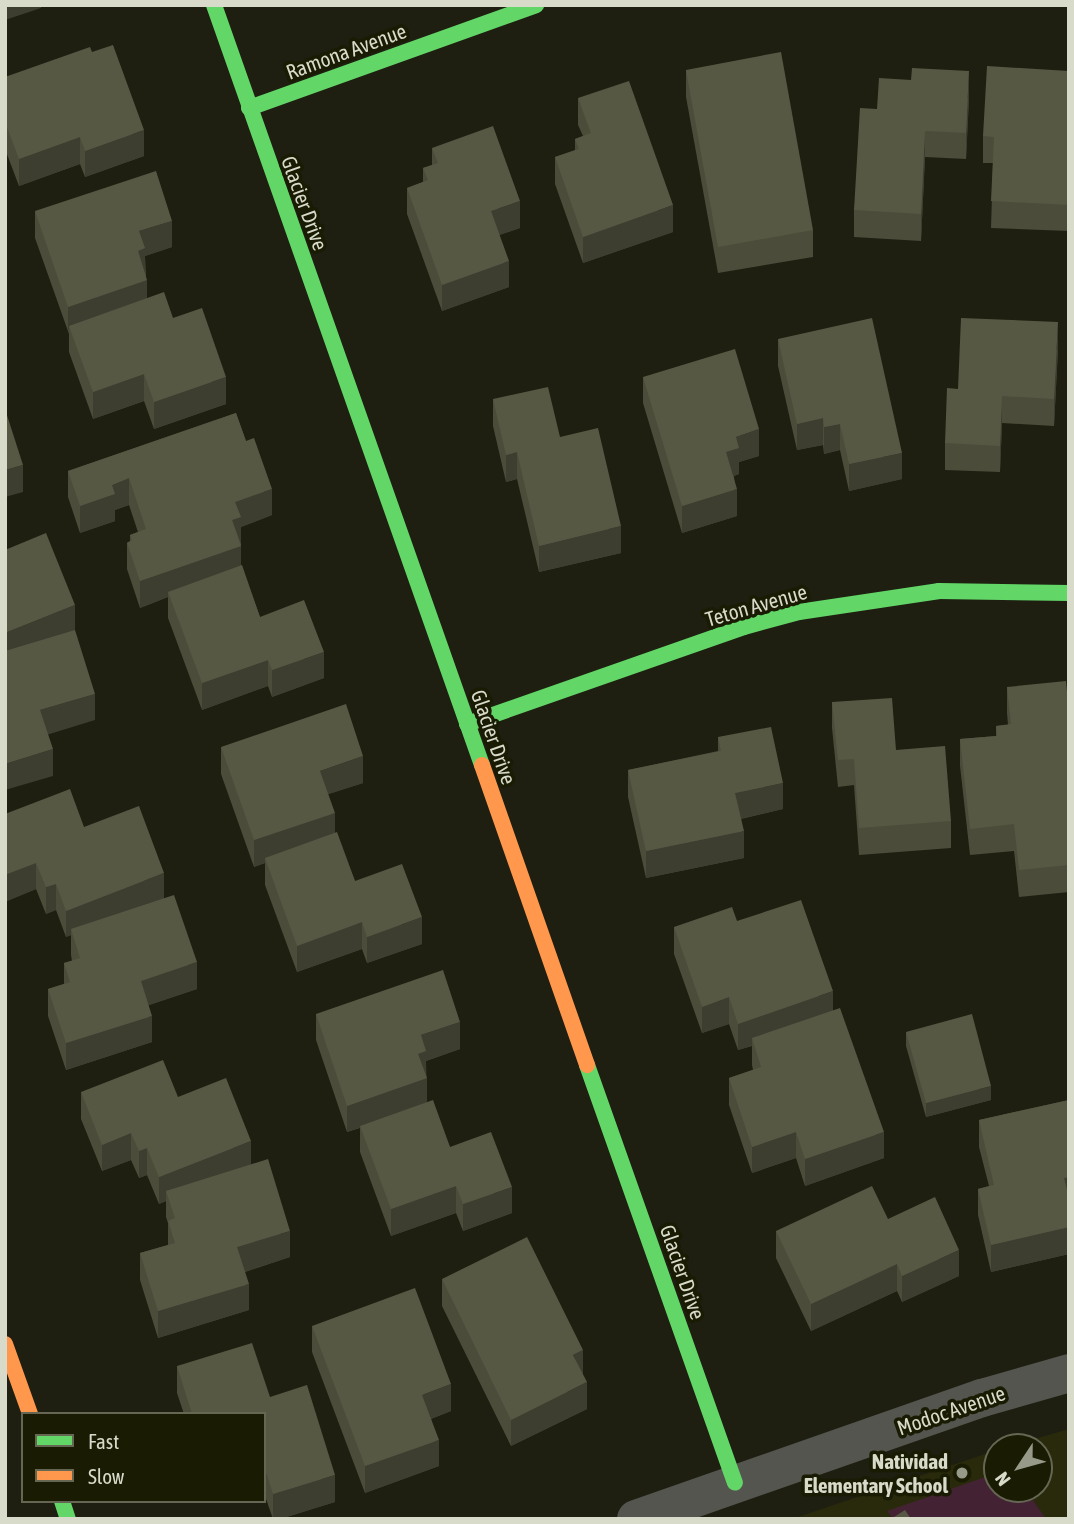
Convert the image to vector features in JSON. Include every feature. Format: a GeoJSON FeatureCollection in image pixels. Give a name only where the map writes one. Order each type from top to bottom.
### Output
{"type":"FeatureCollection","features":[{"type":"Feature","properties":{"kind":"street","name":"Glacier Drive"},"geometry":{"type":"LineString","coordinates":[[214,5],[736,1483]]}},
{"type":"Feature","properties":{"kind":"street","name":"Ramona Avenue"},"geometry":{"type":"LineString","coordinates":[[249,108],[536,5]]}},
{"type":"Feature","properties":{"kind":"street","name":"Teton Avenue"},"geometry":{"type":"LineString","coordinates":[[467,724],[744,627],[799,612],[939,591],[1069,593]]}},
{"type":"Feature","properties":{"kind":"street"},"geometry":{"type":"LineString","coordinates":[[5,1344],[29,1412]]}},
{"type":"Feature","properties":{"kind":"street","name":"Modoc Avenue"},"geometry":{"type":"LineString","coordinates":[[636,1519],[982,1398],[1069,1373]]}},
{"type":"Feature","properties":{"kind":"shaded area","name":"Natividad Elementary School"},"geometry":{"type":"Polygon","coordinates":[[[1069,1429],[1069,1519],[792,1519],[983,1455],[983,1503],[1053,1503],[1053,1434],[1069,1429]]]}},
{"type":"Feature","properties":{"kind":"shaded area"},"geometry":{"type":"Polygon","coordinates":[[[983,1478],[983,1503],[1035,1503],[1046,1519],[893,1519],[887,1511],[983,1478]]]}},
{"type":"Feature","properties":{"kind":"building"},"geometry":{"type":"Polygon","coordinates":[[[113,45],[144,130],[85,151],[80,137],[19,159],[5,122],[5,77],[90,47],[92,52],[113,45]]]}},
{"type":"Feature","properties":{"kind":"building"},"geometry":{"type":"Polygon","coordinates":[[[781,52],[813,230],[718,247],[686,70],[781,52]]]}},
{"type":"Feature","properties":{"kind":"building"},"geometry":{"type":"Polygon","coordinates":[[[987,66],[1069,71],[1069,205],[991,201],[994,137],[983,136],[987,66]]]}},
{"type":"Feature","properties":{"kind":"building"},"geometry":{"type":"Polygon","coordinates":[[[912,68],[969,71],[966,133],[925,131],[921,214],[854,210],[860,108],[877,109],[879,78],[911,80],[912,68]]]}},
{"type":"Feature","properties":{"kind":"building"},"geometry":{"type":"Polygon","coordinates":[[[629,81],[673,205],[583,237],[555,157],[579,149],[575,139],[591,133],[578,98],[629,81]]]}},
{"type":"Feature","properties":{"kind":"building"},"geometry":{"type":"Polygon","coordinates":[[[493,126],[520,201],[491,211],[509,261],[442,285],[407,188],[428,180],[423,168],[438,163],[432,148],[493,126]]]}},
{"type":"Feature","properties":{"kind":"building"},"geometry":{"type":"Polygon","coordinates":[[[156,171],[172,221],[139,231],[145,248],[138,251],[147,280],[68,307],[35,211],[156,171]]]}},
{"type":"Feature","properties":{"kind":"building"},"geometry":{"type":"Polygon","coordinates":[[[164,292],[173,318],[202,308],[226,377],[154,402],[144,374],[93,392],[69,326],[164,292]]]}},
{"type":"Feature","properties":{"kind":"building"},"geometry":{"type":"Polygon","coordinates":[[[872,318],[902,453],[849,464],[840,424],[824,427],[823,418],[797,424],[778,339],[872,318]]]}},
{"type":"Feature","properties":{"kind":"building"},"geometry":{"type":"Polygon","coordinates":[[[961,318],[1058,322],[1054,399],[1002,396],[1000,446],[945,443],[947,388],[958,389],[961,318]]]}},
{"type":"Feature","properties":{"kind":"building"},"geometry":{"type":"Polygon","coordinates":[[[735,349],[759,429],[736,437],[739,448],[726,452],[737,489],[682,506],[643,377],[735,349]]]}},
{"type":"Feature","properties":{"kind":"building"},"geometry":{"type":"Polygon","coordinates":[[[548,387],[560,437],[598,428],[621,526],[539,546],[517,452],[506,455],[493,399],[548,387]]]}},
{"type":"Feature","properties":{"kind":"building"},"geometry":{"type":"Polygon","coordinates":[[[5,409],[23,465],[5,470],[5,409]]]}},
{"type":"Feature","properties":{"kind":"building"},"geometry":{"type":"Polygon","coordinates":[[[236,413],[246,441],[254,438],[272,489],[235,502],[241,517],[232,520],[241,546],[140,581],[127,543],[132,540],[130,535],[146,529],[129,478],[112,485],[115,494],[80,506],[68,471],[236,413]]]}},
{"type":"Feature","properties":{"kind":"building"},"geometry":{"type":"Polygon","coordinates":[[[46,533],[75,605],[5,633],[5,550],[46,533]]]}},
{"type":"Feature","properties":{"kind":"building"},"geometry":{"type":"Polygon","coordinates":[[[242,565],[260,617],[304,600],[324,652],[272,670],[268,660],[202,683],[168,592],[242,565]]]}},
{"type":"Feature","properties":{"kind":"building"},"geometry":{"type":"Polygon","coordinates":[[[75,630],[95,694],[40,710],[53,749],[5,764],[5,651],[75,630]]]}},
{"type":"Feature","properties":{"kind":"building"},"geometry":{"type":"Polygon","coordinates":[[[1066,681],[1069,712],[1069,865],[1019,870],[1014,824],[970,829],[960,739],[997,736],[996,726],[1011,724],[1007,687],[1066,681]]]}},
{"type":"Feature","properties":{"kind":"building"},"geometry":{"type":"Polygon","coordinates":[[[892,698],[896,750],[945,746],[951,821],[859,828],[854,759],[838,760],[832,702],[892,698]]]}},
{"type":"Feature","properties":{"kind":"building"},"geometry":{"type":"Polygon","coordinates":[[[346,704],[363,756],[320,771],[335,813],[254,840],[221,747],[346,704]]]}},
{"type":"Feature","properties":{"kind":"building"},"geometry":{"type":"Polygon","coordinates":[[[771,727],[783,783],[735,793],[744,831],[646,851],[628,770],[721,751],[718,737],[771,727]]]}},
{"type":"Feature","properties":{"kind":"building"},"geometry":{"type":"Polygon","coordinates":[[[70,789],[84,827],[139,806],[164,873],[66,911],[56,884],[46,887],[36,863],[7,874],[5,814],[70,789]]]}},
{"type":"Feature","properties":{"kind":"building"},"geometry":{"type":"Polygon","coordinates":[[[337,832],[355,881],[402,864],[422,917],[367,937],[362,922],[297,946],[265,858],[337,832]]]}},
{"type":"Feature","properties":{"kind":"building"},"geometry":{"type":"Polygon","coordinates":[[[174,895],[197,962],[141,981],[152,1016],[66,1043],[48,989],[70,982],[64,963],[80,958],[71,929],[174,895]]]}},
{"type":"Feature","properties":{"kind":"building"},"geometry":{"type":"Polygon","coordinates":[[[801,900],[833,991],[738,1024],[729,997],[702,1007],[674,927],[732,907],[737,921],[801,900]]]}},
{"type":"Feature","properties":{"kind":"building"},"geometry":{"type":"Polygon","coordinates":[[[443,970],[460,1022],[421,1035],[426,1051],[418,1054],[427,1078],[347,1106],[316,1014],[443,970]]]}},
{"type":"Feature","properties":{"kind":"building"},"geometry":{"type":"Polygon","coordinates":[[[840,1008],[884,1132],[805,1159],[796,1132],[752,1147],[729,1078],[761,1067],[752,1038],[840,1008]]]}},
{"type":"Feature","properties":{"kind":"building"},"geometry":{"type":"Polygon","coordinates":[[[972,1014],[991,1086],[926,1103],[906,1032],[972,1014]]]}},
{"type":"Feature","properties":{"kind":"building"},"geometry":{"type":"Polygon","coordinates":[[[163,1060],[178,1097],[226,1078],[251,1141],[159,1177],[147,1148],[139,1151],[131,1133],[102,1145],[81,1092],[163,1060]]]}},
{"type":"Feature","properties":{"kind":"building"},"geometry":{"type":"Polygon","coordinates":[[[433,1100],[450,1147],[491,1132],[512,1187],[463,1204],[456,1186],[391,1209],[360,1126],[433,1100]]]}},
{"type":"Feature","properties":{"kind":"building"},"geometry":{"type":"Polygon","coordinates":[[[1069,1100],[1069,1177],[1064,1178],[1069,1198],[1069,1227],[991,1245],[978,1189],[994,1185],[979,1120],[1069,1100]]]}},
{"type":"Feature","properties":{"kind":"building"},"geometry":{"type":"Polygon","coordinates":[[[268,1159],[290,1231],[237,1247],[249,1284],[158,1311],[140,1253],[175,1243],[168,1221],[175,1218],[166,1191],[268,1159]]]}},
{"type":"Feature","properties":{"kind":"building"},"geometry":{"type":"Polygon","coordinates":[[[872,1186],[888,1219],[935,1197],[959,1250],[902,1276],[897,1264],[811,1304],[776,1231],[872,1186]]]}},
{"type":"Feature","properties":{"kind":"building"},"geometry":{"type":"Polygon","coordinates":[[[527,1237],[583,1350],[573,1355],[587,1382],[511,1420],[442,1279],[527,1237]]]}},
{"type":"Feature","properties":{"kind":"building"},"geometry":{"type":"Polygon","coordinates":[[[415,1288],[451,1384],[422,1395],[439,1440],[365,1466],[312,1326],[415,1288]]]}},
{"type":"Feature","properties":{"kind":"building"},"geometry":{"type":"Polygon","coordinates":[[[252,1343],[270,1397],[307,1385],[335,1475],[273,1494],[266,1472],[266,1412],[191,1412],[177,1366],[252,1343]]]}},
{"type":"Feature","properties":{"kind":"building"},"geometry":{"type":"Polygon","coordinates":[[[905,1510],[911,1519],[891,1519],[905,1510]]]}},
{"type":"Feature","properties":{"kind":"traffic: fast"},"geometry":{"type":"LineString","coordinates":[[214,5],[482,765]]}},
{"type":"Feature","properties":{"kind":"traffic: fast"},"geometry":{"type":"LineString","coordinates":[[249,108],[536,5]]}},
{"type":"Feature","properties":{"kind":"traffic: fast"},"geometry":{"type":"LineString","coordinates":[[467,724],[744,627],[799,612],[939,591],[1069,593]]}},
{"type":"Feature","properties":{"kind":"traffic: fast"},"geometry":{"type":"LineString","coordinates":[[587,1065],[735,1483]]}},
{"type":"Feature","properties":{"kind":"traffic: fast"},"geometry":{"type":"LineString","coordinates":[[63,1503],[68,1519]]}},
{"type":"Feature","properties":{"kind":"traffic: slow"},"geometry":{"type":"LineString","coordinates":[[482,765],[587,1065]]}},
{"type":"Feature","properties":{"kind":"traffic: slow"},"geometry":{"type":"LineString","coordinates":[[5,1344],[29,1412]]}},
{"type":"Feature","properties":{"kind":"place","name":"Natividad Elementary School"},"geometry":{"type":"Point","coordinates":[962,1473]}}]}
